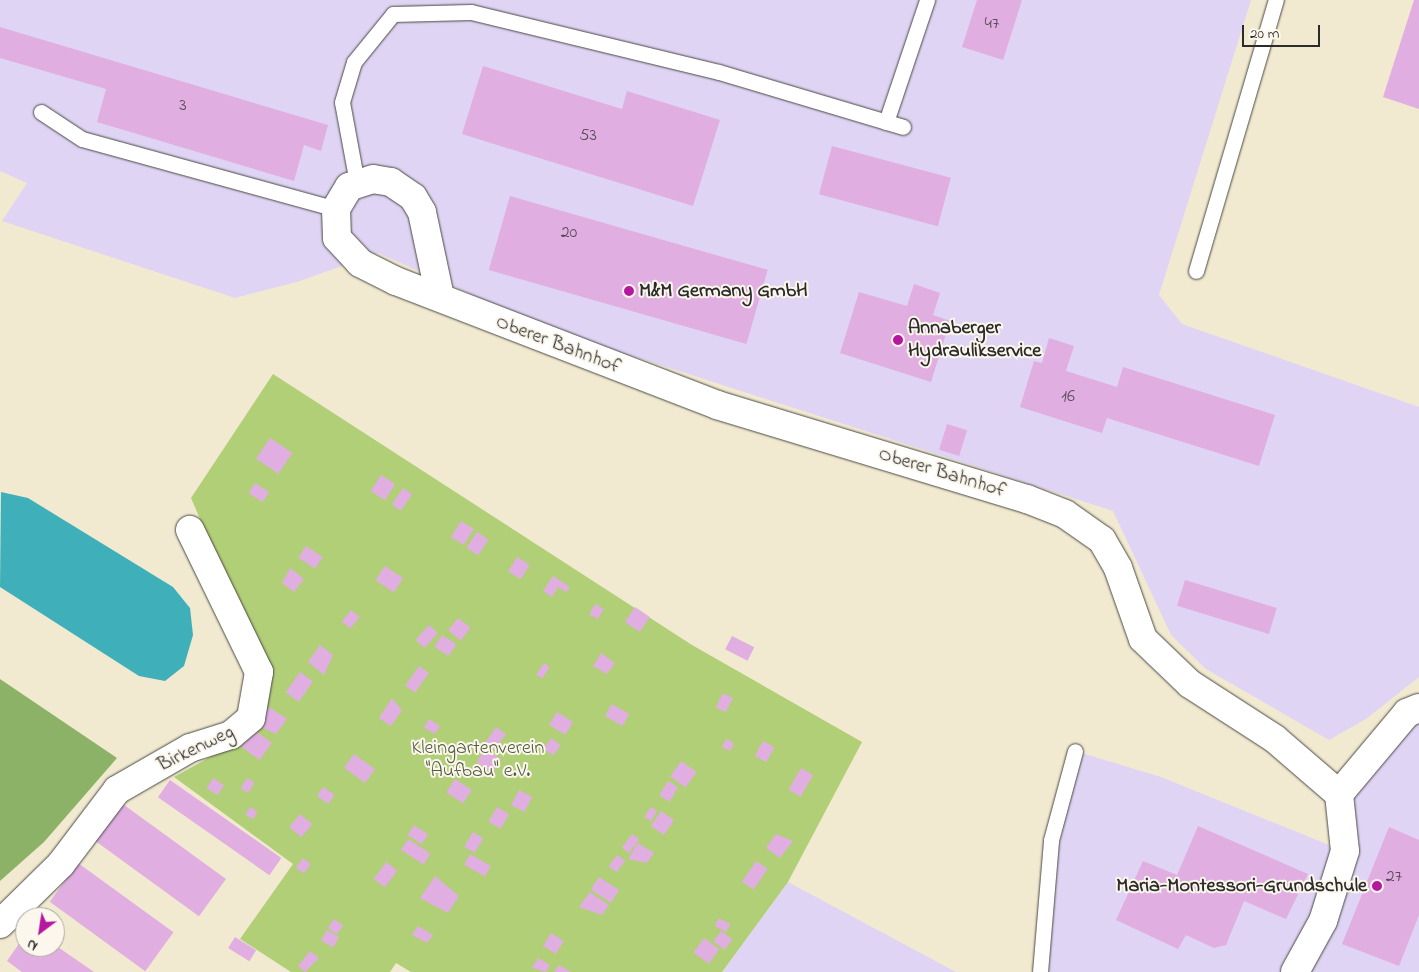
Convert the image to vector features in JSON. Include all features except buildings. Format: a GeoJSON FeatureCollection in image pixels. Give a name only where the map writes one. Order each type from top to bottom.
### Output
{"type":"FeatureCollection","features":[{"type":"Feature","properties":{"kind":"street"},"geometry":{"type":"LineString","coordinates":[[336,209],[349,187],[357,183],[391,182],[413,197],[422,212],[440,297]]}},
{"type":"Feature","properties":{"kind":"street","name":"Oberer Bahnhof"},"geometry":{"type":"LineString","coordinates":[[336,209],[337,238],[347,253],[396,281],[717,405],[1065,514],[1102,540],[1118,568],[1143,638],[1190,684],[1274,738],[1339,794]]}},
{"type":"Feature","properties":{"kind":"street","name":"Birkenweg"},"geometry":{"type":"LineString","coordinates":[[0,924],[61,864],[117,790],[190,748],[231,735],[251,718],[259,672],[190,530]]}},
{"type":"Feature","properties":{"kind":"street"},"geometry":{"type":"LineString","coordinates":[[1295,972],[1323,921],[1345,851],[1339,794],[1407,713],[1419,708]]}},
{"type":"Feature","properties":{"kind":"lane"},"geometry":{"type":"LineString","coordinates":[[886,122],[927,0]]}},
{"type":"Feature","properties":{"kind":"lane"},"geometry":{"type":"LineString","coordinates":[[1196,271],[1276,0]]}},
{"type":"Feature","properties":{"kind":"lane"},"geometry":{"type":"LineString","coordinates":[[357,183],[342,102],[354,62],[392,14],[471,12],[719,72],[903,127]]}},
{"type":"Feature","properties":{"kind":"lane"},"geometry":{"type":"LineString","coordinates":[[41,112],[82,140],[336,209]]}},
{"type":"Feature","properties":{"kind":"lane"},"geometry":{"type":"LineString","coordinates":[[1040,972],[1051,840],[1075,751]]}},
{"type":"Feature","properties":{"kind":"shaded area"},"geometry":{"type":"Polygon","coordinates":[[[0,0],[1251,0],[1159,295],[1182,324],[1419,407],[1419,677],[1366,719],[1329,740],[1206,669],[1171,635],[1113,511],[552,330],[378,253],[300,281],[235,298],[2,221],[27,183],[0,171],[0,0]]]}},
{"type":"Feature","properties":{"kind":"shaded area"},"geometry":{"type":"Polygon","coordinates":[[[1419,708],[1419,972],[1039,972],[1051,840],[1075,751],[1161,777],[1344,851],[1339,794],[1419,708]]]}},
{"type":"Feature","properties":{"kind":"shaded area"},"geometry":{"type":"Polygon","coordinates":[[[788,882],[956,972],[722,972],[788,882]]]}},
{"type":"Feature","properties":{"kind":"green space","name":"Kleingartenverein \"Aufbau\" e.V."},"geometry":{"type":"Polygon","coordinates":[[[273,374],[692,645],[862,742],[788,882],[722,972],[411,972],[396,963],[390,972],[291,972],[240,939],[293,864],[174,777],[239,741],[265,670],[191,498],[273,374]]]}},
{"type":"Feature","properties":{"kind":"green space"},"geometry":{"type":"Polygon","coordinates":[[[0,679],[117,758],[44,842],[0,881],[0,679]]]}},
{"type":"Feature","properties":{"kind":"water"},"geometry":{"type":"Polygon","coordinates":[[[1,492],[28,498],[173,587],[190,608],[193,635],[184,666],[165,681],[139,676],[0,587],[1,492]]]}},
{"type":"Feature","properties":{"kind":"place","name":"M&M Germany GmbH"},"geometry":{"type":"Point","coordinates":[629,291]}},
{"type":"Feature","properties":{"kind":"place","name":"Annaberger Hydraulikservice"},"geometry":{"type":"Point","coordinates":[898,340]}},
{"type":"Feature","properties":{"kind":"place","name":"Maria-Montessori-Grundschule"},"geometry":{"type":"Point","coordinates":[1377,886]}}]}
